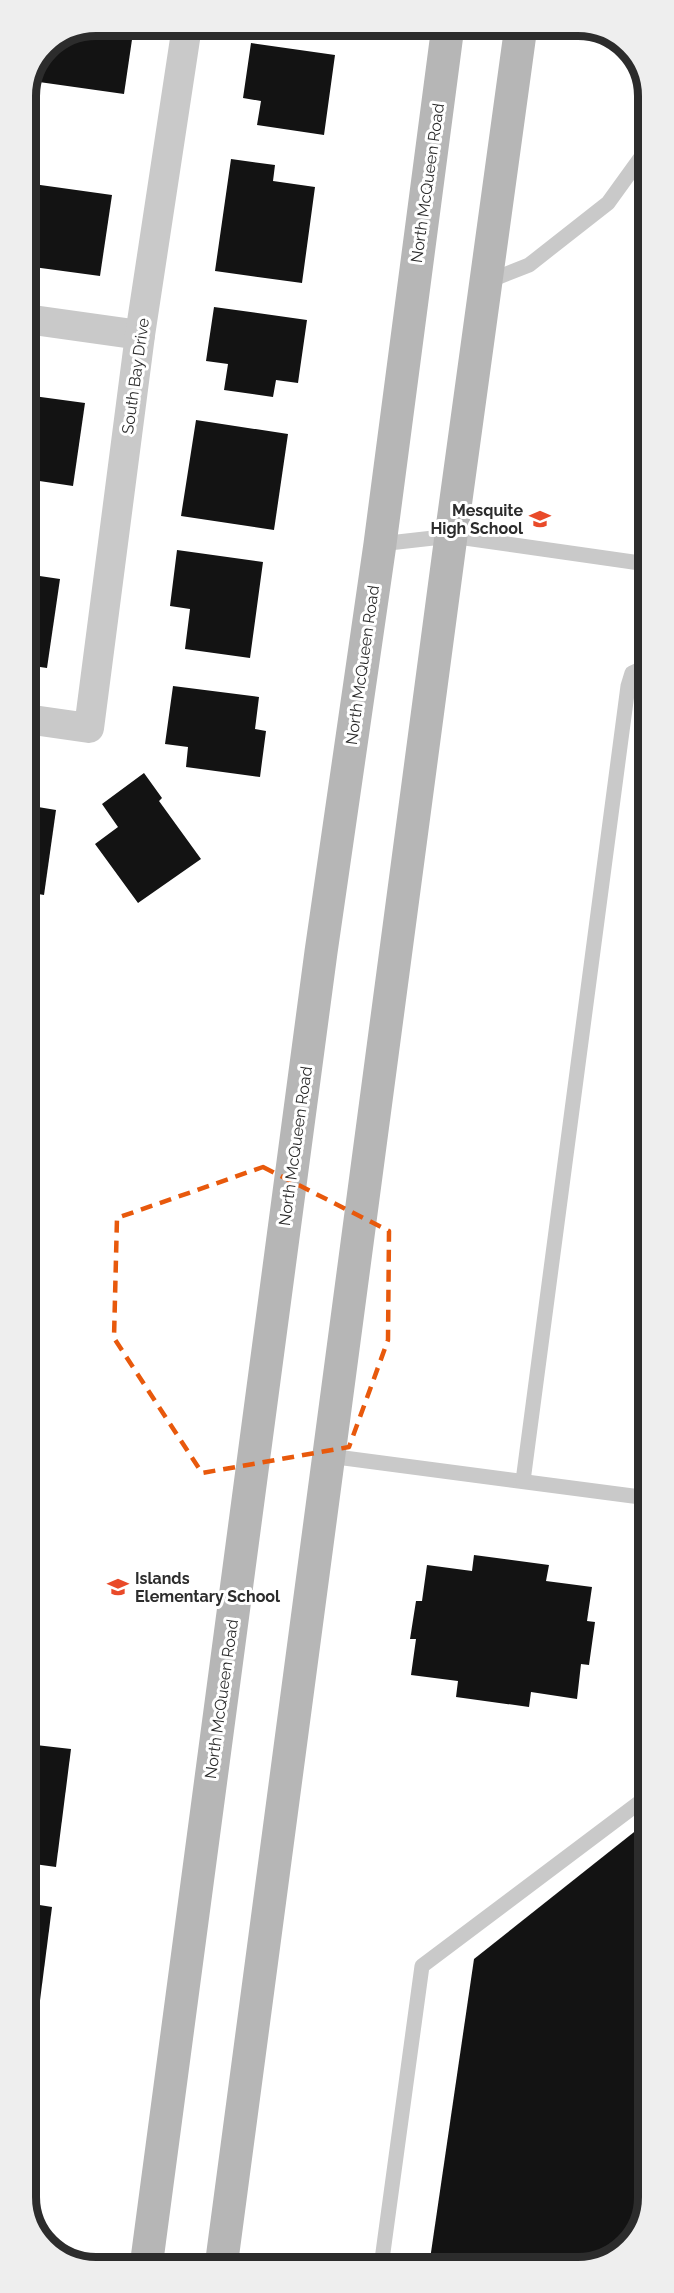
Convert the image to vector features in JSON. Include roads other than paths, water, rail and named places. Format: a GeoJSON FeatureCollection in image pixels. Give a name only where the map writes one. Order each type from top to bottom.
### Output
{"type":"FeatureCollection","features":[{"type":"Feature","properties":{"kind":"main road","name":"North McQueen Road"},"geometry":{"type":"LineString","coordinates":[[147,2257],[321,952],[380,544],[447,36]]}},
{"type":"Feature","properties":{"kind":"main road"},"geometry":{"type":"LineString","coordinates":[[222,2257],[520,36]]}},
{"type":"Feature","properties":{"kind":"street","name":"South Bay Drive"},"geometry":{"type":"LineString","coordinates":[[36,720],[89,728],[140,335],[185,36]]}},
{"type":"Feature","properties":{"kind":"street"},"geometry":{"type":"LineString","coordinates":[[36,320],[140,335]]}},
{"type":"Feature","properties":{"kind":"lane"},"geometry":{"type":"LineString","coordinates":[[486,282],[530,265],[608,203],[638,161]]}},
{"type":"Feature","properties":{"kind":"lane"},"geometry":{"type":"LineString","coordinates":[[380,544],[451,536],[638,563]]}},
{"type":"Feature","properties":{"kind":"lane"},"geometry":{"type":"LineString","coordinates":[[523,1481],[628,687],[632,673],[638,670]]}},
{"type":"Feature","properties":{"kind":"lane"},"geometry":{"type":"LineString","coordinates":[[329,1456],[638,1497]]}},
{"type":"Feature","properties":{"kind":"lane"},"geometry":{"type":"LineString","coordinates":[[382,2257],[422,1966],[638,1804]]}},
{"type":"Feature","properties":{"kind":"place","name":"Mesquite High School"},"geometry":{"type":"Point","coordinates":[540,519]}},
{"type":"Feature","properties":{"kind":"place","name":"Islands Elementary School"},"geometry":{"type":"Point","coordinates":[118,1587]}}]}
